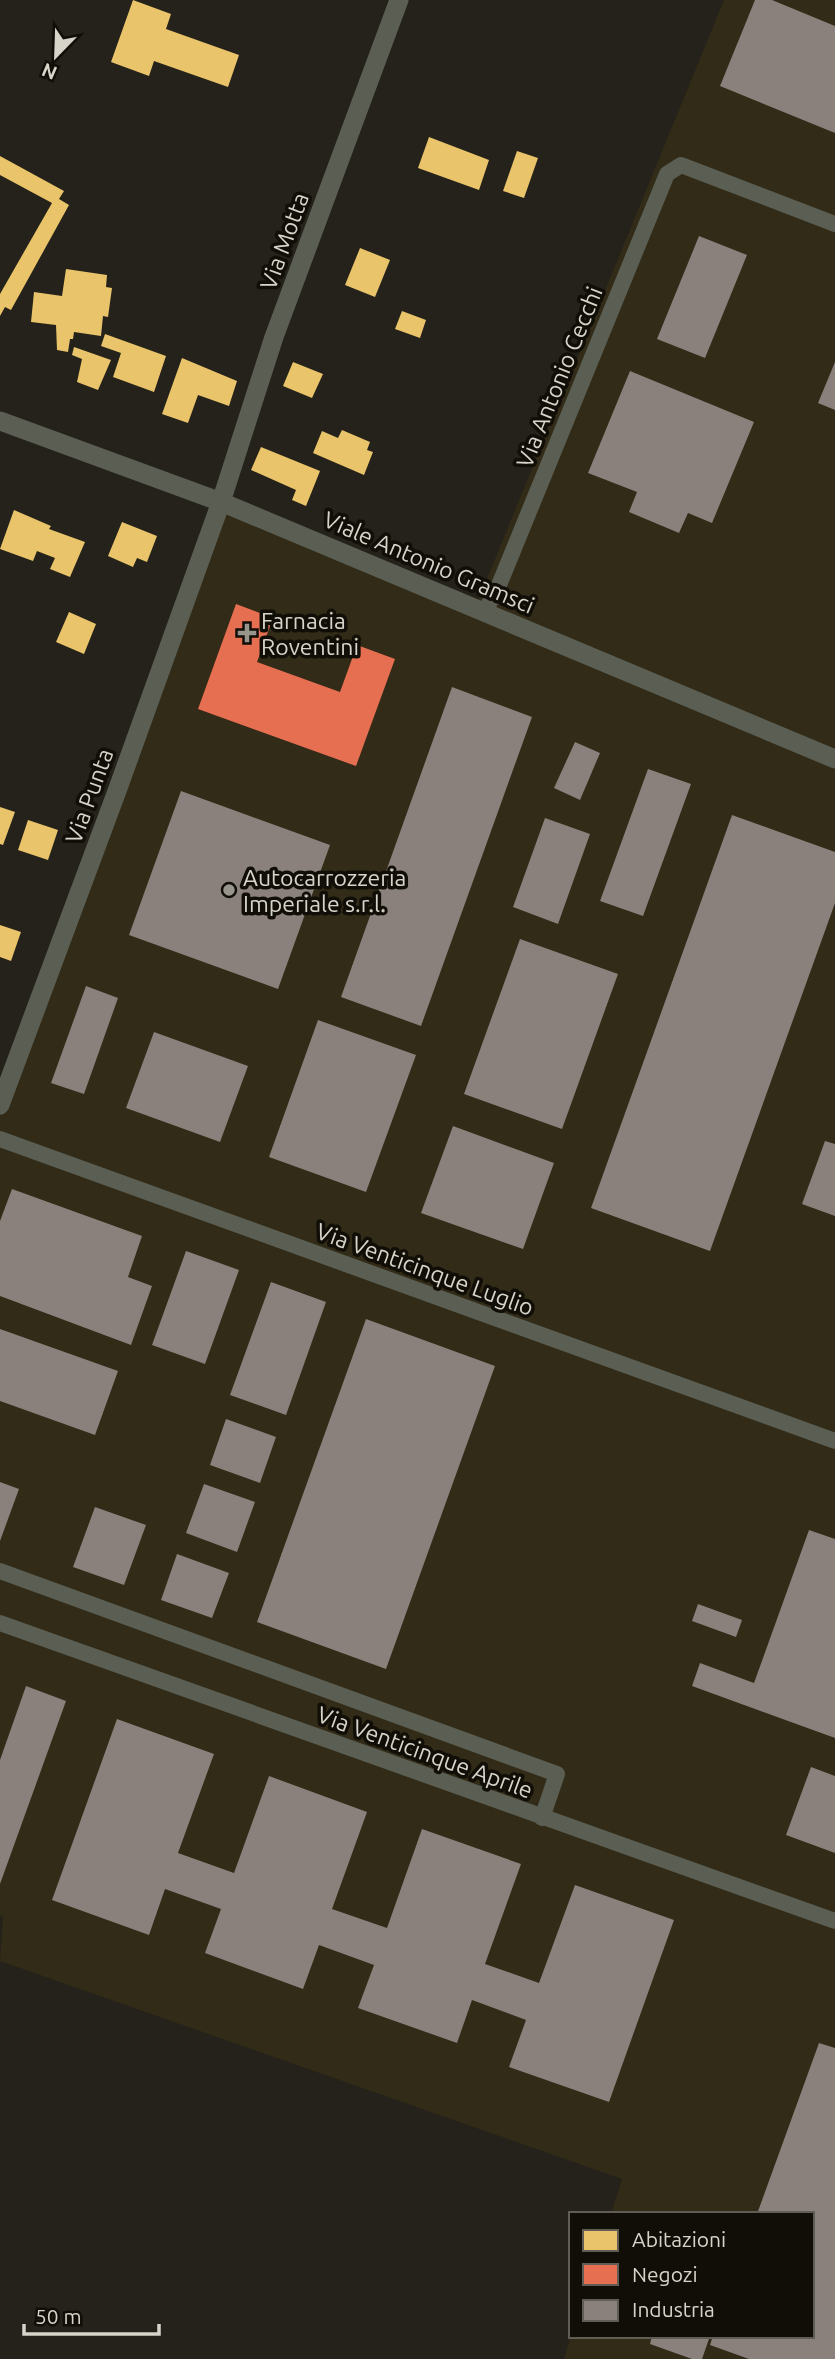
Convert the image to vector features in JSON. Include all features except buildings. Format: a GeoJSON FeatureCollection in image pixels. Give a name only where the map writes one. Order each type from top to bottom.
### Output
{"type":"FeatureCollection","features":[{"type":"Feature","properties":{"kind":"street","name":"Via Motta"},"geometry":{"type":"LineString","coordinates":[[221,502],[274,337],[400,0]]}},
{"type":"Feature","properties":{"kind":"street","name":"Via Antonio Cecchi"},"geometry":{"type":"LineString","coordinates":[[484,612],[497,590],[667,174],[681,165],[835,223]]}},
{"type":"Feature","properties":{"kind":"street","name":"Viale Antonio Gramsci"},"geometry":{"type":"LineString","coordinates":[[0,421],[221,502],[835,759]]}},
{"type":"Feature","properties":{"kind":"street","name":"Via Punta"},"geometry":{"type":"LineString","coordinates":[[0,1105],[221,502]]}},
{"type":"Feature","properties":{"kind":"street","name":"Via Venticinque Luglio"},"geometry":{"type":"LineString","coordinates":[[0,1139],[835,1441]]}},
{"type":"Feature","properties":{"kind":"street"},"geometry":{"type":"LineString","coordinates":[[0,1571],[557,1774],[542,1818]]}},
{"type":"Feature","properties":{"kind":"street","name":"Via Venticinque Aprile"},"geometry":{"type":"LineString","coordinates":[[0,1623],[835,1921]]}},
{"type":"Feature","properties":{"kind":"shaded area"},"geometry":{"type":"Polygon","coordinates":[[[724,0],[835,0],[835,2359],[564,2359],[570,2338],[814,2338],[814,2212],[612,2212],[622,2179],[0,1961],[3,1917],[0,1915],[0,1097],[223,513],[475,608],[724,0]]]}},
{"type":"Feature","properties":{"kind":"place","name":"Farnacia Roventini"},"geometry":{"type":"Point","coordinates":[247,633]}},
{"type":"Feature","properties":{"kind":"place","name":"Autocarrozzeria Imperiale s.r.l."},"geometry":{"type":"Point","coordinates":[229,890]}}]}
